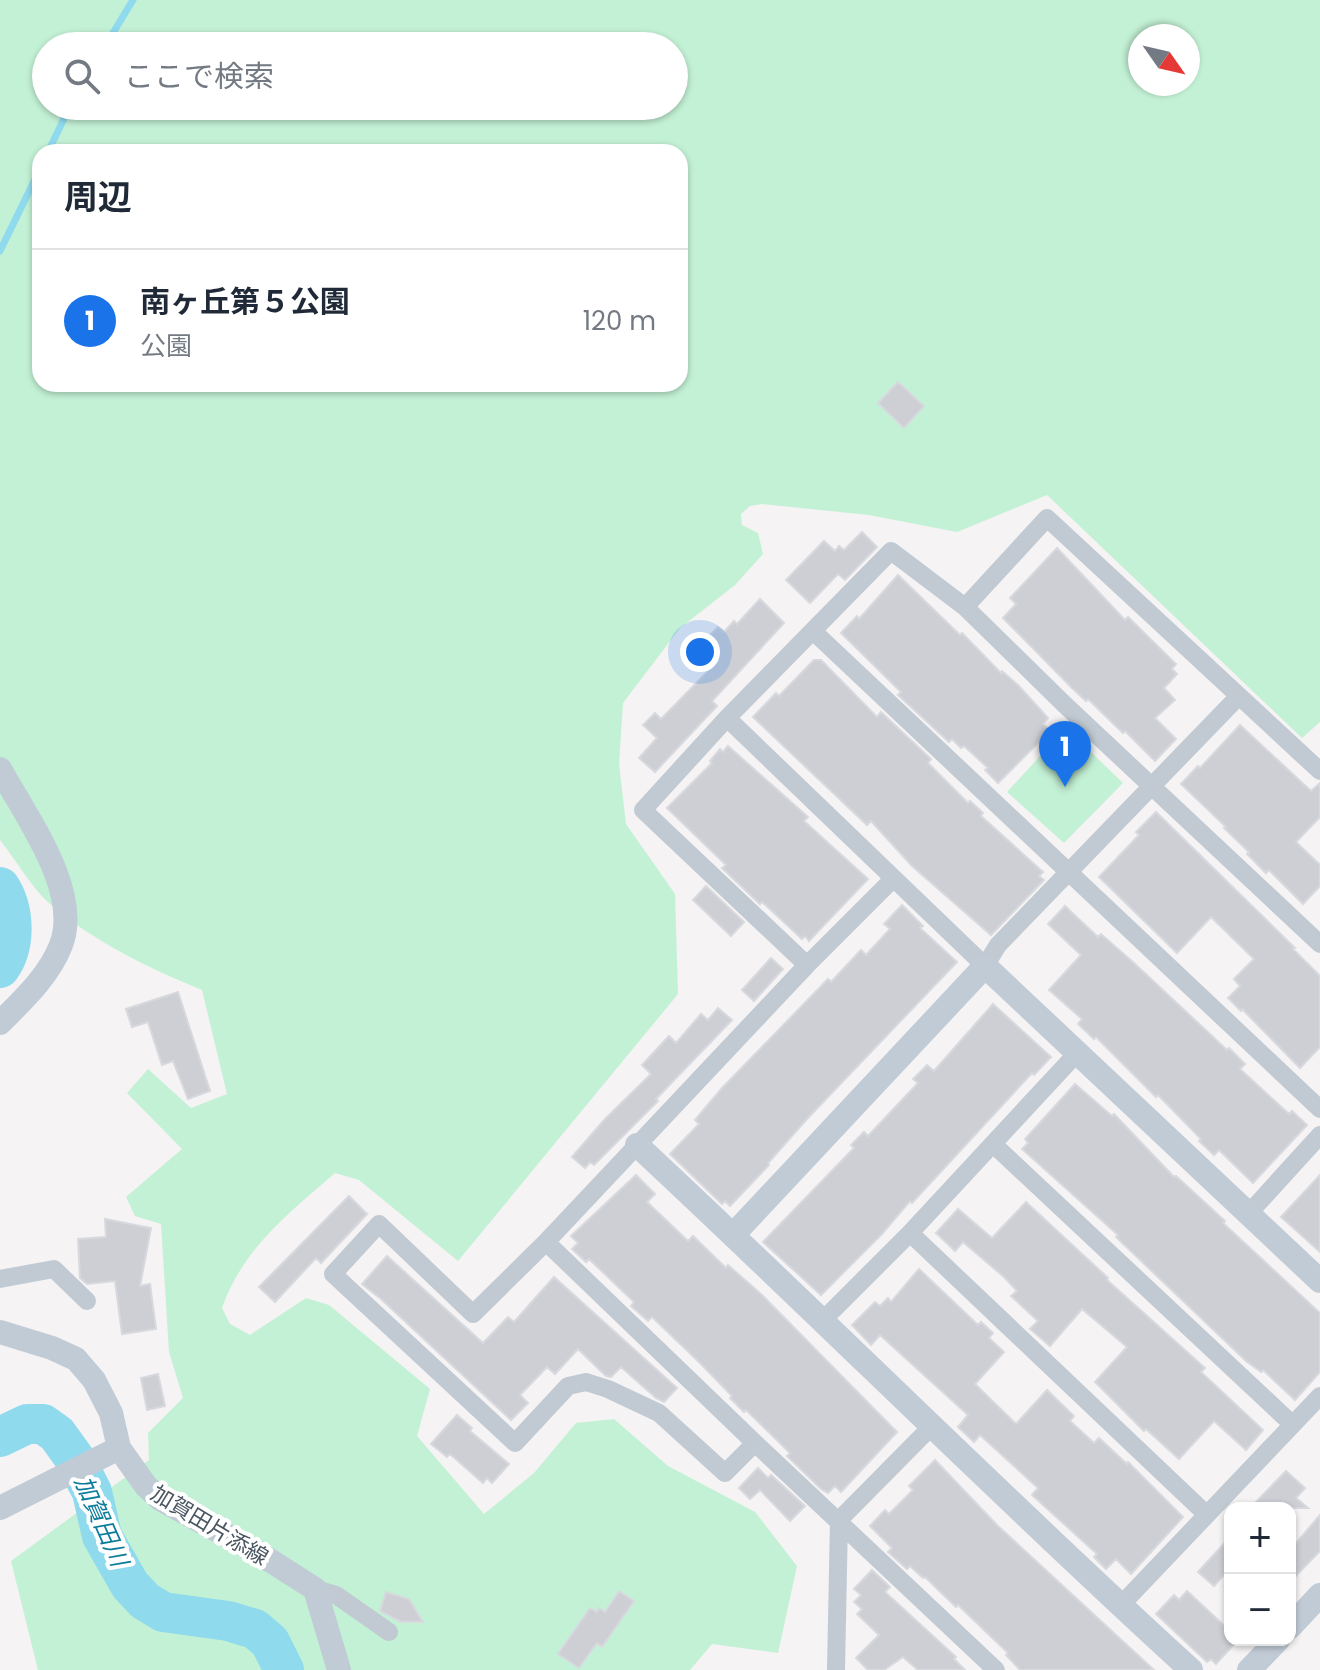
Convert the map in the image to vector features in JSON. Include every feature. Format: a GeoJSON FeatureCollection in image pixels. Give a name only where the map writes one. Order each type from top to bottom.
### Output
{"type":"FeatureCollection","features":[{"type":"Feature","properties":{"kind":"street"},"geometry":{"type":"LineString","coordinates":[[965,607],[1047,518],[1320,771]]}},
{"type":"Feature","properties":{"kind":"street"},"geometry":{"type":"LineString","coordinates":[[807,965],[643,810],[727,718],[891,551],[965,607],[1320,944]]}},
{"type":"Feature","properties":{"kind":"street"},"geometry":{"type":"LineString","coordinates":[[814,632],[1320,1109]]}},
{"type":"Feature","properties":{"kind":"street"},"geometry":{"type":"LineString","coordinates":[[733,1235],[985,966],[998,945],[1238,697]]}},
{"type":"Feature","properties":{"kind":"street"},"geometry":{"type":"LineString","coordinates":[[727,718],[893,879],[1320,1281]]}},
{"type":"Feature","properties":{"kind":"street"},"geometry":{"type":"LineString","coordinates":[[0,769],[56,870],[65,906],[66,927],[61,946],[39,982],[0,1023]]}},
{"type":"Feature","properties":{"kind":"street"},"geometry":{"type":"LineString","coordinates":[[755,1443],[725,1473],[659,1413],[586,1382],[568,1386],[515,1443],[333,1274],[379,1224],[473,1314],[546,1242],[807,965],[893,879]]}},
{"type":"Feature","properties":{"kind":"street"},"geometry":{"type":"LineString","coordinates":[[823,1320],[910,1233],[1078,1052]]}},
{"type":"Feature","properties":{"kind":"street"},"geometry":{"type":"LineString","coordinates":[[1250,1212],[1320,1135]]}},
{"type":"Feature","properties":{"kind":"street"},"geometry":{"type":"LineString","coordinates":[[993,1144],[1292,1424]]}},
{"type":"Feature","properties":{"kind":"street"},"geometry":{"type":"LineString","coordinates":[[637,1145],[823,1320],[931,1427],[1191,1670]]}},
{"type":"Feature","properties":{"kind":"street"},"geometry":{"type":"LineString","coordinates":[[910,1233],[1206,1514]]}},
{"type":"Feature","properties":{"kind":"street"},"geometry":{"type":"LineString","coordinates":[[546,1242],[996,1670]]}},
{"type":"Feature","properties":{"kind":"street"},"geometry":{"type":"LineString","coordinates":[[0,1279],[54,1269],[87,1301]]}},
{"type":"Feature","properties":{"kind":"street","name":"加賀田片添線"},"geometry":{"type":"LineString","coordinates":[[0,1332],[76,1359],[94,1380],[111,1413],[112,1451],[160,1499],[260,1554],[315,1589]]}},
{"type":"Feature","properties":{"kind":"street"},"geometry":{"type":"LineString","coordinates":[[1120,1606],[1320,1396]]}},
{"type":"Feature","properties":{"kind":"street"},"geometry":{"type":"LineString","coordinates":[[836,1670],[839,1520],[931,1427]]}},
{"type":"Feature","properties":{"kind":"street"},"geometry":{"type":"LineString","coordinates":[[8,1505],[112,1451]]}},
{"type":"Feature","properties":{"kind":"street"},"geometry":{"type":"LineString","coordinates":[[315,1589],[336,1595],[389,1632]]}},
{"type":"Feature","properties":{"kind":"street"},"geometry":{"type":"LineString","coordinates":[[315,1589],[339,1670]]}},
{"type":"Feature","properties":{"kind":"street"},"geometry":{"type":"LineString","coordinates":[[1296,1621],[1320,1595]]}},
{"type":"Feature","properties":{"kind":"street"},"geometry":{"type":"LineString","coordinates":[[1249,1670],[1272,1646]]}},
{"type":"Feature","properties":{"kind":"green space"},"geometry":{"type":"Polygon","coordinates":[[[0,0],[1320,0],[1320,722],[1302,738],[1047,495],[957,532],[869,515],[762,504],[750,506],[741,514],[742,525],[758,533],[763,554],[735,585],[680,628],[623,703],[619,764],[626,824],[675,894],[678,994],[458,1261],[359,1180],[335,1173],[285,1217],[255,1249],[242,1267],[222,1308],[230,1324],[250,1335],[306,1298],[329,1305],[430,1389],[417,1436],[484,1514],[534,1473],[576,1423],[614,1419],[668,1466],[755,1512],[797,1566],[778,1653],[712,1644],[690,1670],[38,1670],[11,1561],[149,1460],[148,1433],[183,1398],[169,1352],[161,1224],[135,1216],[126,1197],[182,1149],[127,1093],[148,1069],[191,1108],[227,1094],[202,990],[123,953],[50,904],[36,890],[0,840],[0,0]]]}},
{"type":"Feature","properties":{"kind":"green space"},"geometry":{"type":"Polygon","coordinates":[[[1066,728],[1123,783],[1064,843],[1007,792],[1066,728]]]}},
{"type":"Feature","properties":{"kind":"building"},"geometry":{"type":"Polygon","coordinates":[[[898,382],[924,406],[904,428],[878,403],[898,382]]]}},
{"type":"Feature","properties":{"kind":"building"},"geometry":{"type":"Polygon","coordinates":[[[862,532],[877,547],[845,580],[838,574],[810,603],[786,580],[824,541],[835,551],[839,546],[844,550],[862,532]]]}},
{"type":"Feature","properties":{"kind":"building"},"geometry":{"type":"Polygon","coordinates":[[[1057,548],[1125,620],[1128,617],[1176,664],[1172,669],[1177,674],[1164,688],[1175,700],[1155,718],[1176,739],[1155,761],[1125,731],[1123,733],[1072,688],[1003,618],[1016,604],[1010,598],[1057,548]]]}},
{"type":"Feature","properties":{"kind":"building"},"geometry":{"type":"Polygon","coordinates":[[[898,575],[1001,673],[1018,685],[1048,718],[1043,724],[1050,731],[998,783],[985,770],[988,768],[964,746],[961,748],[952,739],[949,742],[898,695],[901,692],[841,633],[857,616],[859,619],[898,575]]]}},
{"type":"Feature","properties":{"kind":"building"},"geometry":{"type":"Polygon","coordinates":[[[760,599],[784,623],[712,701],[717,706],[655,772],[639,758],[657,738],[643,725],[655,713],[661,719],[718,661],[704,641],[718,627],[724,632],[734,621],[737,624],[760,599]]]}},
{"type":"Feature","properties":{"kind":"building"},"geometry":{"type":"Polygon","coordinates":[[[814,660],[821,660],[877,717],[881,712],[931,759],[928,763],[968,803],[970,801],[983,813],[981,816],[1043,872],[1039,876],[1044,880],[991,935],[912,866],[871,821],[867,825],[753,717],[776,693],[779,696],[814,660]]]}},
{"type":"Feature","properties":{"kind":"building"},"geometry":{"type":"Polygon","coordinates":[[[1240,725],[1311,791],[1320,783],[1320,817],[1296,842],[1320,865],[1320,886],[1303,904],[1269,870],[1266,873],[1226,827],[1181,784],[1240,725]]]}},
{"type":"Feature","properties":{"kind":"building"},"geometry":{"type":"Polygon","coordinates":[[[728,746],[808,817],[804,821],[868,879],[809,941],[805,936],[802,939],[762,902],[760,904],[722,868],[726,865],[667,808],[712,763],[710,761],[720,749],[723,752],[728,746]]]}},
{"type":"Feature","properties":{"kind":"building"},"geometry":{"type":"Polygon","coordinates":[[[1156,812],[1320,976],[1320,1047],[1300,1068],[1228,998],[1240,986],[1234,979],[1254,959],[1211,917],[1177,953],[1099,877],[1156,812]]]}},
{"type":"Feature","properties":{"kind":"building"},"geometry":{"type":"Polygon","coordinates":[[[706,886],[744,922],[731,936],[693,900],[706,886]]]}},
{"type":"Feature","properties":{"kind":"building"},"geometry":{"type":"Polygon","coordinates":[[[902,905],[923,926],[920,928],[957,962],[807,1119],[730,1206],[725,1201],[722,1204],[670,1154],[699,1124],[695,1120],[722,1088],[828,979],[831,982],[861,950],[866,955],[890,929],[884,924],[902,905]]]}},
{"type":"Feature","properties":{"kind":"building"},"geometry":{"type":"Polygon","coordinates":[[[1065,906],[1098,937],[1101,934],[1134,963],[1227,1050],[1229,1048],[1245,1064],[1240,1069],[1289,1114],[1292,1111],[1307,1125],[1253,1183],[1219,1150],[1214,1155],[1199,1141],[1201,1139],[1158,1095],[1156,1097],[1096,1037],[1094,1039],[1078,1024],[1082,1019],[1049,990],[1081,955],[1048,924],[1065,906]]]}},
{"type":"Feature","properties":{"kind":"building"},"geometry":{"type":"Polygon","coordinates":[[[771,958],[783,969],[754,1001],[742,990],[771,958]]]}},
{"type":"Feature","properties":{"kind":"building"},"geometry":{"type":"Polygon","coordinates":[[[178,992],[210,1091],[188,1099],[173,1061],[162,1065],[148,1022],[132,1027],[126,1009],[178,992]]]}},
{"type":"Feature","properties":{"kind":"building"},"geometry":{"type":"Polygon","coordinates":[[[993,1004],[1051,1057],[1034,1075],[1032,1073],[912,1203],[910,1201],[821,1295],[763,1242],[854,1148],[851,1145],[864,1132],[868,1136],[918,1083],[913,1079],[927,1065],[934,1071],[993,1004]]]}},
{"type":"Feature","properties":{"kind":"building"},"geometry":{"type":"Polygon","coordinates":[[[718,1008],[732,1020],[656,1099],[658,1101],[594,1165],[590,1162],[585,1168],[572,1157],[651,1074],[642,1065],[669,1036],[676,1043],[701,1014],[708,1020],[718,1008]]]}},
{"type":"Feature","properties":{"kind":"building"},"geometry":{"type":"Polygon","coordinates":[[[1075,1084],[1112,1116],[1114,1114],[1174,1177],[1225,1221],[1223,1223],[1320,1313],[1320,1372],[1295,1400],[1263,1370],[1261,1372],[1246,1361],[1116,1237],[1118,1235],[1022,1149],[1028,1143],[1025,1139],[1075,1084]]]}},
{"type":"Feature","properties":{"kind":"building"},"geometry":{"type":"Polygon","coordinates":[[[636,1175],[655,1194],[647,1202],[688,1241],[693,1236],[726,1268],[728,1265],[762,1295],[897,1432],[841,1492],[835,1486],[828,1493],[821,1489],[787,1456],[790,1453],[730,1398],[732,1396],[700,1363],[652,1317],[648,1321],[631,1306],[634,1302],[589,1259],[586,1262],[572,1249],[578,1243],[571,1236],[636,1175]]]}},
{"type":"Feature","properties":{"kind":"building"},"geometry":{"type":"Polygon","coordinates":[[[1320,1175],[1320,1252],[1281,1217],[1320,1175]]]}},
{"type":"Feature","properties":{"kind":"building"},"geometry":{"type":"Polygon","coordinates":[[[349,1196],[367,1214],[321,1263],[316,1258],[275,1302],[259,1287],[349,1196]]]}},
{"type":"Feature","properties":{"kind":"building"},"geometry":{"type":"Polygon","coordinates":[[[1026,1202],[1205,1368],[1201,1372],[1263,1430],[1246,1450],[1214,1421],[1179,1459],[1146,1429],[1144,1431],[1095,1382],[1127,1347],[1082,1309],[1050,1346],[1030,1329],[1038,1321],[1011,1296],[1017,1291],[1004,1277],[963,1242],[955,1251],[936,1233],[958,1209],[992,1238],[1026,1202]]]}},
{"type":"Feature","properties":{"kind":"building"},"geometry":{"type":"Polygon","coordinates":[[[105,1219],[151,1228],[140,1286],[150,1284],[156,1329],[122,1334],[115,1281],[87,1284],[80,1278],[78,1239],[106,1237],[105,1219]]]}},
{"type":"Feature","properties":{"kind":"building"},"geometry":{"type":"Polygon","coordinates":[[[387,1256],[483,1343],[508,1317],[514,1322],[554,1277],[677,1388],[664,1402],[621,1367],[611,1377],[606,1376],[578,1349],[555,1374],[547,1367],[520,1395],[528,1403],[511,1420],[362,1284],[387,1256]]]}},
{"type":"Feature","properties":{"kind":"building"},"geometry":{"type":"Polygon","coordinates":[[[919,1269],[978,1325],[981,1322],[993,1333],[989,1338],[1004,1352],[975,1384],[1016,1424],[1047,1390],[1074,1416],[1070,1421],[1094,1443],[1099,1438],[1128,1462],[1183,1517],[1131,1574],[1116,1559],[1106,1569],[1094,1557],[1097,1554],[1032,1495],[1038,1488],[980,1435],[974,1442],[958,1427],[968,1415],[880,1335],[871,1345],[852,1325],[875,1302],[880,1306],[888,1298],[891,1302],[919,1269]]]}},
{"type":"Feature","properties":{"kind":"building"},"geometry":{"type":"Polygon","coordinates":[[[158,1374],[165,1406],[147,1410],[141,1378],[158,1374]]]}},
{"type":"Feature","properties":{"kind":"building"},"geometry":{"type":"Polygon","coordinates":[[[457,1415],[472,1428],[470,1431],[509,1464],[492,1483],[487,1478],[483,1483],[450,1454],[447,1457],[431,1444],[457,1415]]]}},
{"type":"Feature","properties":{"kind":"building"},"geometry":{"type":"Polygon","coordinates":[[[935,1460],[997,1525],[1154,1670],[1020,1670],[1006,1655],[1008,1653],[958,1605],[956,1607],[925,1577],[910,1566],[907,1569],[888,1552],[892,1548],[870,1526],[885,1510],[889,1514],[913,1490],[909,1486],[935,1460]]]}},
{"type":"Feature","properties":{"kind":"building"},"geometry":{"type":"Polygon","coordinates":[[[758,1468],[768,1478],[771,1475],[805,1506],[790,1521],[760,1490],[750,1499],[739,1488],[758,1468]]]}},
{"type":"Feature","properties":{"kind":"building"},"geometry":{"type":"Polygon","coordinates":[[[1286,1471],[1305,1488],[1296,1498],[1308,1508],[1296,1508],[1296,1502],[1256,1502],[1286,1471]]]}},
{"type":"Feature","properties":{"kind":"building"},"geometry":{"type":"Polygon","coordinates":[[[1320,1515],[1320,1551],[1296,1576],[1296,1543],[1320,1515]]]}},
{"type":"Feature","properties":{"kind":"building"},"geometry":{"type":"Polygon","coordinates":[[[1224,1544],[1224,1575],[1214,1586],[1198,1572],[1224,1544]]]}},
{"type":"Feature","properties":{"kind":"building"},"geometry":{"type":"Polygon","coordinates":[[[872,1570],[890,1587],[885,1592],[956,1657],[954,1659],[965,1670],[918,1670],[903,1657],[884,1670],[868,1670],[856,1658],[879,1635],[857,1614],[862,1609],[854,1602],[861,1595],[854,1589],[872,1570]]]}},
{"type":"Feature","properties":{"kind":"building"},"geometry":{"type":"Polygon","coordinates":[[[619,1591],[634,1601],[602,1647],[597,1643],[579,1668],[558,1654],[590,1608],[605,1612],[619,1591]]]}},
{"type":"Feature","properties":{"kind":"building"},"geometry":{"type":"Polygon","coordinates":[[[1187,1591],[1224,1625],[1224,1646],[1232,1646],[1216,1664],[1211,1659],[1207,1662],[1156,1614],[1174,1595],[1179,1600],[1187,1591]]]}},
{"type":"Feature","properties":{"kind":"building"},"geometry":{"type":"Polygon","coordinates":[[[386,1592],[409,1599],[423,1622],[401,1622],[380,1611],[386,1592]]]}},
{"type":"Feature","properties":{"kind":"waterway"},"geometry":{"type":"LineString","coordinates":[[114,32],[133,0]]}},
{"type":"Feature","properties":{"kind":"waterway"},"geometry":{"type":"LineString","coordinates":[[52,144],[63,120]]}},
{"type":"Feature","properties":{"kind":"waterway"},"geometry":{"type":"LineString","coordinates":[[0,251],[32,185]]}},
{"type":"Feature","properties":{"kind":"waterway","name":"加賀田川"},"geometry":{"type":"LineString","coordinates":[[0,887],[9,906],[12,928],[9,949],[0,968]]}},
{"type":"Feature","properties":{"kind":"waterway","name":"加賀田川"},"geometry":{"type":"LineString","coordinates":[[0,1437],[27,1424],[43,1424],[57,1434],[75,1459],[92,1492],[102,1536],[130,1585],[145,1601],[163,1612],[228,1621],[255,1629],[270,1642],[284,1670]]}},
{"type":"Feature","properties":{"kind":"place","name":"南ヶ丘第５公園"},"geometry":{"type":"Point","coordinates":[1065,787]}}]}
